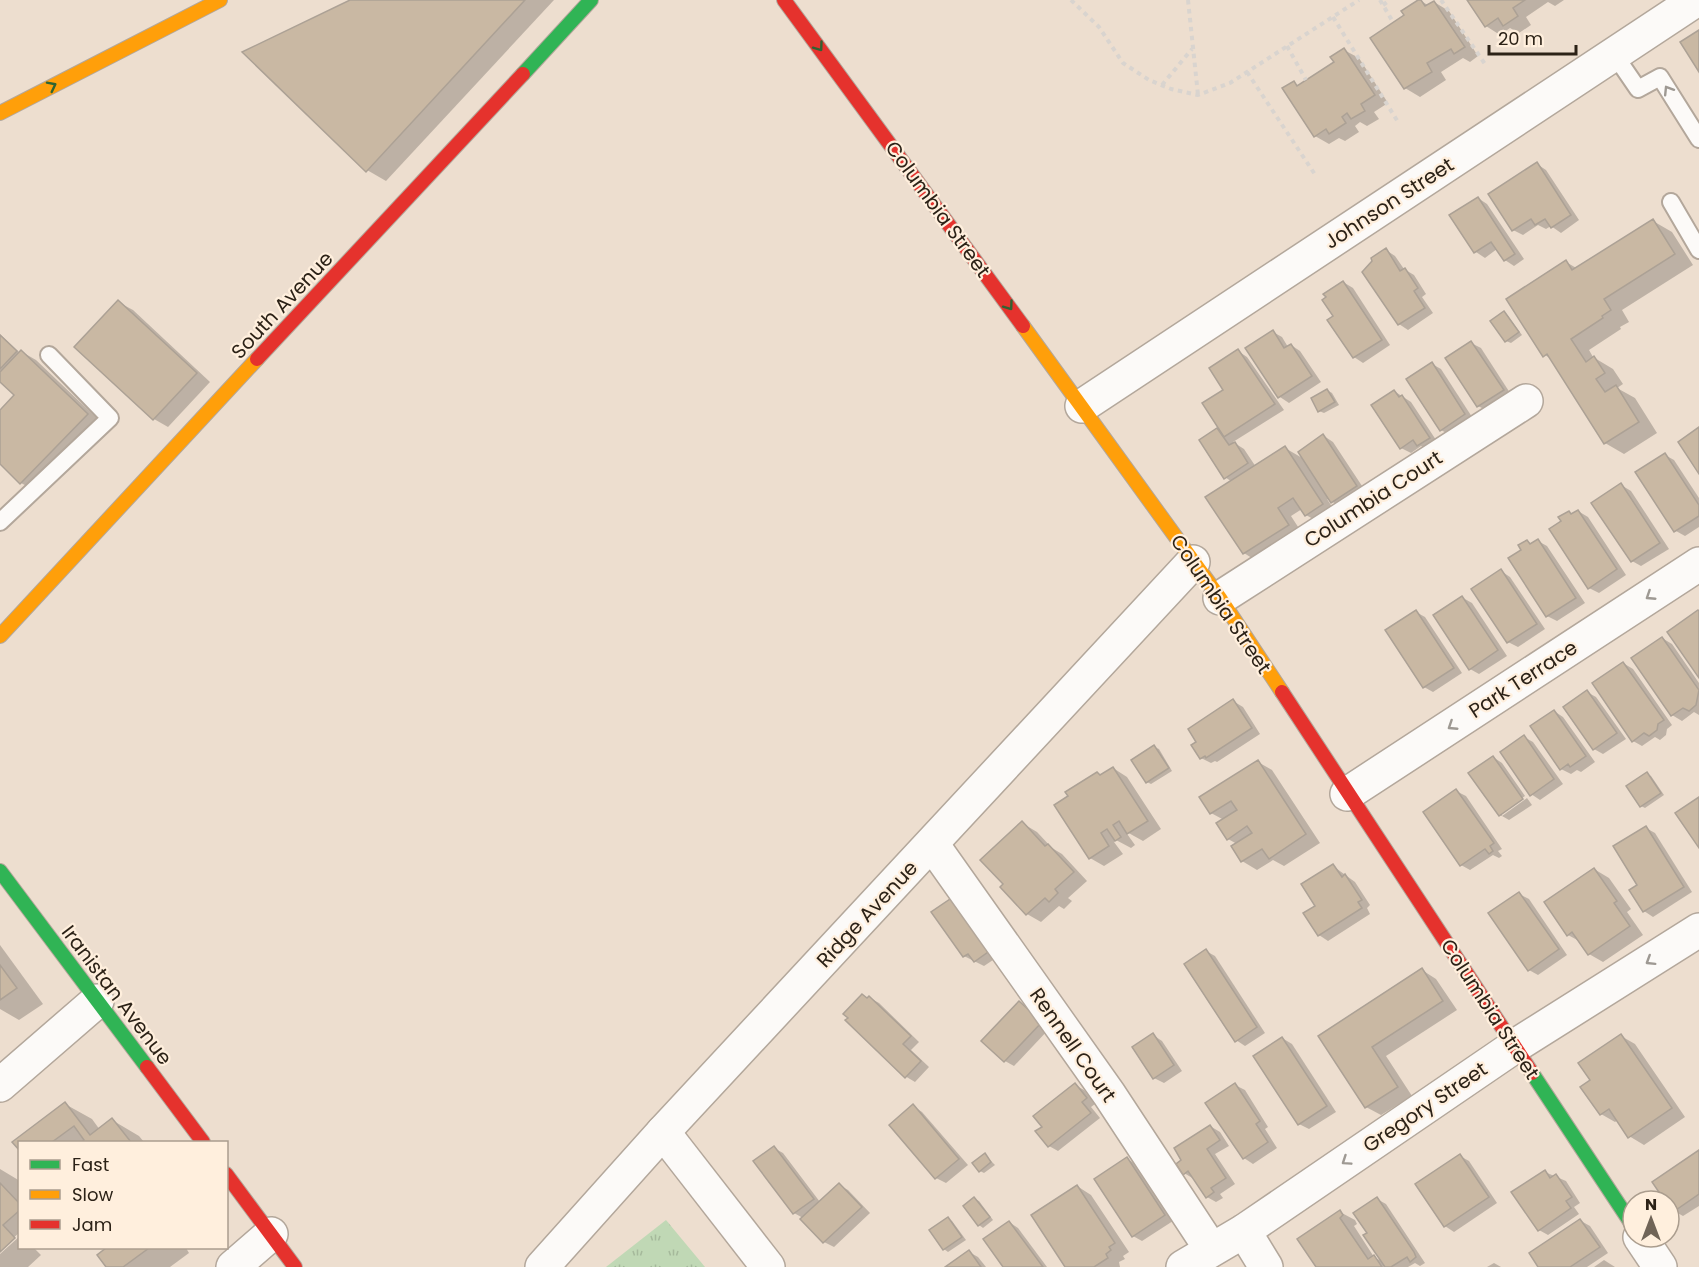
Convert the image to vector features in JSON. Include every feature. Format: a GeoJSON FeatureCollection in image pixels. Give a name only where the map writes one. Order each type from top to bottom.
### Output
{"type":"FeatureCollection","features":[{"type":"Feature","properties":{"kind":"main road"},"geometry":{"type":"LineString","coordinates":[[0,113],[220,0]]}},
{"type":"Feature","properties":{"kind":"main road","name":"South Avenue"},"geometry":{"type":"LineString","coordinates":[[0,636],[591,0]]}},
{"type":"Feature","properties":{"kind":"main road","name":"Columbia Street"},"geometry":{"type":"LineString","coordinates":[[784,0],[1082,405],[1220,598],[1621,1208]]}},
{"type":"Feature","properties":{"kind":"main road","name":"Iranistan Avenue"},"geometry":{"type":"LineString","coordinates":[[0,871],[202,1141]]}},
{"type":"Feature","properties":{"kind":"main road"},"geometry":{"type":"LineString","coordinates":[[228,1177],[295,1267]]}},
{"type":"Feature","properties":{"kind":"street","name":"Johnson Street"},"geometry":{"type":"LineString","coordinates":[[1082,405],[1696,0]]}},
{"type":"Feature","properties":{"kind":"street","name":"Columbia Court"},"geometry":{"type":"LineString","coordinates":[[1220,598],[1526,401]]}},
{"type":"Feature","properties":{"kind":"street","name":"Ridge Avenue"},"geometry":{"type":"LineString","coordinates":[[542,1267],[663,1132],[1193,562]]}},
{"type":"Feature","properties":{"kind":"street","name":"Park Terrace"},"geometry":{"type":"LineString","coordinates":[[1347,794],[1699,564]]}},
{"type":"Feature","properties":{"kind":"street","name":"Rennell Court"},"geometry":{"type":"LineString","coordinates":[[932,844],[1109,1094],[1211,1249]]}},
{"type":"Feature","properties":{"kind":"street","name":"Gregory Street"},"geometry":{"type":"LineString","coordinates":[[1183,1267],[1244,1231],[1515,1046],[1699,930]]}},
{"type":"Feature","properties":{"kind":"street"},"geometry":{"type":"LineString","coordinates":[[0,1085],[97,1001]]}},
{"type":"Feature","properties":{"kind":"street"},"geometry":{"type":"LineString","coordinates":[[663,1132],[768,1267]]}},
{"type":"Feature","properties":{"kind":"street"},"geometry":{"type":"LineString","coordinates":[[1244,1231],[1266,1267]]}},
{"type":"Feature","properties":{"kind":"street"},"geometry":{"type":"LineString","coordinates":[[233,1267],[271,1234]]}},
{"type":"Feature","properties":{"kind":"street"},"geometry":{"type":"LineString","coordinates":[[1648,1249],[1660,1267]]}},
{"type":"Feature","properties":{"kind":"lane"},"geometry":{"type":"LineString","coordinates":[[1614,54],[1638,89],[1660,77],[1699,139]]}},
{"type":"Feature","properties":{"kind":"lane"},"geometry":{"type":"LineString","coordinates":[[1671,202],[1699,250]]}},
{"type":"Feature","properties":{"kind":"lane"},"geometry":{"type":"LineString","coordinates":[[0,522],[110,417],[49,355]]}},
{"type":"Feature","properties":{"kind":"path"},"geometry":{"type":"LineString","coordinates":[[1071,0],[1099,27],[1123,63],[1149,80],[1198,95],[1230,83],[1359,0]]}},
{"type":"Feature","properties":{"kind":"path"},"geometry":{"type":"LineString","coordinates":[[1188,0],[1198,95]]}},
{"type":"Feature","properties":{"kind":"path"},"geometry":{"type":"LineString","coordinates":[[1380,0],[1393,22]]}},
{"type":"Feature","properties":{"kind":"path"},"geometry":{"type":"LineString","coordinates":[[1383,5],[1390,0]]}},
{"type":"Feature","properties":{"kind":"path"},"geometry":{"type":"LineString","coordinates":[[1441,0],[1485,64]]}},
{"type":"Feature","properties":{"kind":"path"},"geometry":{"type":"LineString","coordinates":[[1333,17],[1398,122]]}},
{"type":"Feature","properties":{"kind":"path"},"geometry":{"type":"LineString","coordinates":[[1287,46],[1306,80]]}},
{"type":"Feature","properties":{"kind":"path"},"geometry":{"type":"LineString","coordinates":[[1162,85],[1193,48]]}},
{"type":"Feature","properties":{"kind":"path"},"geometry":{"type":"LineString","coordinates":[[1246,72],[1316,176]]}},
{"type":"Feature","properties":{"kind":"green space"},"geometry":{"type":"Polygon","coordinates":[[[666,1220],[705,1267],[606,1267],[666,1220]]]}},
{"type":"Feature","properties":{"kind":"building"},"geometry":{"type":"Polygon","coordinates":[[[350,0],[525,0],[366,172],[242,52],[350,0]]]}},
{"type":"Feature","properties":{"kind":"building"},"geometry":{"type":"Polygon","coordinates":[[[1421,0],[1425,6],[1434,1],[1465,47],[1454,54],[1451,49],[1427,63],[1432,72],[1404,89],[1370,38],[1404,15],[1401,11],[1421,0]]]}},
{"type":"Feature","properties":{"kind":"building"},"geometry":{"type":"Polygon","coordinates":[[[1467,0],[1525,0],[1513,8],[1518,16],[1503,26],[1498,18],[1485,27],[1467,0]]]}},
{"type":"Feature","properties":{"kind":"building"},"geometry":{"type":"Polygon","coordinates":[[[1699,30],[1699,72],[1680,42],[1699,30]]]}},
{"type":"Feature","properties":{"kind":"building"},"geometry":{"type":"Polygon","coordinates":[[[1344,48],[1375,95],[1361,104],[1365,111],[1351,119],[1347,113],[1342,117],[1346,123],[1329,134],[1326,129],[1314,137],[1282,88],[1294,81],[1297,86],[1334,62],[1330,57],[1344,48]]]}},
{"type":"Feature","properties":{"kind":"building"},"geometry":{"type":"Polygon","coordinates":[[[1537,162],[1571,215],[1551,228],[1545,219],[1535,225],[1531,219],[1512,231],[1488,194],[1537,162]]]}},
{"type":"Feature","properties":{"kind":"building"},"geometry":{"type":"Polygon","coordinates":[[[1478,197],[1515,254],[1504,261],[1491,242],[1474,253],[1449,215],[1478,197]]]}},
{"type":"Feature","properties":{"kind":"building"},"geometry":{"type":"Polygon","coordinates":[[[1653,219],[1675,254],[1604,299],[1611,310],[1571,339],[1586,362],[1594,356],[1605,373],[1596,379],[1605,392],[1616,385],[1639,422],[1604,444],[1547,354],[1543,357],[1506,299],[1566,260],[1572,270],[1653,219]]]}},
{"type":"Feature","properties":{"kind":"building"},"geometry":{"type":"Polygon","coordinates":[[[1386,248],[1400,271],[1405,268],[1418,288],[1414,291],[1425,308],[1398,325],[1362,272],[1372,261],[1371,258],[1386,248]]]}},
{"type":"Feature","properties":{"kind":"building"},"geometry":{"type":"Polygon","coordinates":[[[1343,281],[1382,340],[1353,358],[1327,320],[1333,316],[1322,300],[1326,297],[1323,294],[1343,281]]]}},
{"type":"Feature","properties":{"kind":"building"},"geometry":{"type":"Polygon","coordinates":[[[118,300],[197,373],[153,420],[74,347],[118,300]]]}},
{"type":"Feature","properties":{"kind":"building"},"geometry":{"type":"Polygon","coordinates":[[[1504,311],[1519,332],[1505,342],[1490,321],[1504,311]]]}},
{"type":"Feature","properties":{"kind":"building"},"geometry":{"type":"Polygon","coordinates":[[[1273,330],[1284,348],[1291,344],[1312,376],[1278,398],[1245,348],[1273,330]]]}},
{"type":"Feature","properties":{"kind":"building"},"geometry":{"type":"Polygon","coordinates":[[[0,335],[17,351],[0,369],[0,335]]]}},
{"type":"Feature","properties":{"kind":"building"},"geometry":{"type":"Polygon","coordinates":[[[1471,341],[1504,390],[1477,407],[1445,358],[1471,341]]]}},
{"type":"Feature","properties":{"kind":"building"},"geometry":{"type":"Polygon","coordinates":[[[1238,349],[1275,404],[1224,437],[1202,403],[1223,390],[1209,368],[1238,349]]]}},
{"type":"Feature","properties":{"kind":"building"},"geometry":{"type":"Polygon","coordinates":[[[21,350],[88,414],[20,484],[0,464],[0,410],[14,395],[0,382],[0,372],[21,350]]]}},
{"type":"Feature","properties":{"kind":"building"},"geometry":{"type":"Polygon","coordinates":[[[1432,362],[1465,414],[1440,431],[1406,379],[1432,362]]]}},
{"type":"Feature","properties":{"kind":"building"},"geometry":{"type":"Polygon","coordinates":[[[1327,389],[1335,402],[1318,412],[1311,398],[1327,389]]]}},
{"type":"Feature","properties":{"kind":"building"},"geometry":{"type":"Polygon","coordinates":[[[1394,390],[1399,397],[1402,395],[1430,438],[1417,446],[1413,440],[1400,449],[1371,405],[1394,390]]]}},
{"type":"Feature","properties":{"kind":"building"},"geometry":{"type":"Polygon","coordinates":[[[1699,427],[1699,474],[1678,442],[1699,427]]]}},
{"type":"Feature","properties":{"kind":"building"},"geometry":{"type":"Polygon","coordinates":[[[1217,428],[1229,445],[1235,442],[1248,463],[1224,479],[1199,440],[1217,428]]]}},
{"type":"Feature","properties":{"kind":"building"},"geometry":{"type":"Polygon","coordinates":[[[1323,434],[1357,486],[1331,503],[1298,452],[1323,434]]]}},
{"type":"Feature","properties":{"kind":"building"},"geometry":{"type":"Polygon","coordinates":[[[1285,446],[1323,504],[1305,516],[1293,498],[1278,508],[1289,525],[1243,554],[1205,497],[1285,446]]]}},
{"type":"Feature","properties":{"kind":"building"},"geometry":{"type":"Polygon","coordinates":[[[1665,453],[1699,505],[1699,516],[1674,532],[1635,472],[1665,453]]]}},
{"type":"Feature","properties":{"kind":"building"},"geometry":{"type":"Polygon","coordinates":[[[1621,483],[1660,543],[1631,562],[1591,503],[1621,483]]]}},
{"type":"Feature","properties":{"kind":"building"},"geometry":{"type":"Polygon","coordinates":[[[1578,510],[1617,569],[1588,589],[1549,529],[1561,521],[1558,517],[1569,511],[1571,514],[1578,510]]]}},
{"type":"Feature","properties":{"kind":"building"},"geometry":{"type":"Polygon","coordinates":[[[1538,539],[1576,598],[1546,617],[1508,558],[1521,550],[1518,545],[1527,540],[1530,544],[1538,539]]]}},
{"type":"Feature","properties":{"kind":"building"},"geometry":{"type":"Polygon","coordinates":[[[1501,569],[1537,624],[1507,643],[1471,589],[1501,569]]]}},
{"type":"Feature","properties":{"kind":"building"},"geometry":{"type":"Polygon","coordinates":[[[1462,596],[1498,650],[1469,670],[1433,615],[1462,596]]]}},
{"type":"Feature","properties":{"kind":"building"},"geometry":{"type":"Polygon","coordinates":[[[1416,610],[1454,668],[1423,688],[1385,630],[1416,610]]]}},
{"type":"Feature","properties":{"kind":"building"},"geometry":{"type":"Polygon","coordinates":[[[1699,611],[1699,678],[1667,632],[1699,611]]]}},
{"type":"Feature","properties":{"kind":"building"},"geometry":{"type":"Polygon","coordinates":[[[1662,637],[1699,690],[1696,705],[1689,711],[1683,708],[1671,716],[1631,658],[1662,637]]]}},
{"type":"Feature","properties":{"kind":"building"},"geometry":{"type":"Polygon","coordinates":[[[1623,662],[1664,720],[1649,736],[1644,733],[1632,742],[1592,683],[1623,662]]]}},
{"type":"Feature","properties":{"kind":"building"},"geometry":{"type":"Polygon","coordinates":[[[1587,690],[1617,733],[1593,750],[1563,707],[1587,690]]]}},
{"type":"Feature","properties":{"kind":"building"},"geometry":{"type":"Polygon","coordinates":[[[1233,699],[1252,728],[1206,758],[1205,756],[1200,759],[1191,745],[1196,742],[1188,729],[1233,699]]]}},
{"type":"Feature","properties":{"kind":"building"},"geometry":{"type":"Polygon","coordinates":[[[1554,710],[1586,756],[1570,767],[1568,764],[1560,770],[1530,726],[1554,710]]]}},
{"type":"Feature","properties":{"kind":"building"},"geometry":{"type":"Polygon","coordinates":[[[1524,735],[1554,779],[1530,796],[1500,752],[1524,735]]]}},
{"type":"Feature","properties":{"kind":"building"},"geometry":{"type":"Polygon","coordinates":[[[1154,745],[1169,768],[1146,783],[1131,760],[1154,745]]]}},
{"type":"Feature","properties":{"kind":"building"},"geometry":{"type":"Polygon","coordinates":[[[1493,756],[1523,799],[1499,816],[1468,773],[1493,756]]]}},
{"type":"Feature","properties":{"kind":"building"},"geometry":{"type":"Polygon","coordinates":[[[1258,760],[1306,834],[1269,859],[1262,849],[1241,862],[1231,846],[1252,833],[1247,826],[1227,840],[1216,823],[1237,810],[1231,801],[1210,814],[1199,797],[1258,760]]]}},
{"type":"Feature","properties":{"kind":"building"},"geometry":{"type":"Polygon","coordinates":[[[1113,767],[1148,821],[1127,834],[1119,821],[1113,825],[1121,837],[1115,841],[1107,829],[1101,833],[1109,846],[1089,859],[1054,805],[1068,796],[1065,792],[1097,772],[1100,775],[1113,767]]]}},
{"type":"Feature","properties":{"kind":"building"},"geometry":{"type":"Polygon","coordinates":[[[1647,772],[1661,793],[1640,807],[1626,786],[1647,772]]]}},
{"type":"Feature","properties":{"kind":"building"},"geometry":{"type":"Polygon","coordinates":[[[1456,789],[1494,843],[1490,846],[1493,851],[1489,854],[1485,849],[1460,866],[1423,812],[1456,789]]]}},
{"type":"Feature","properties":{"kind":"building"},"geometry":{"type":"Polygon","coordinates":[[[1699,797],[1699,848],[1675,813],[1699,797]]]}},
{"type":"Feature","properties":{"kind":"building"},"geometry":{"type":"Polygon","coordinates":[[[1022,821],[1074,872],[1055,889],[1058,893],[1049,902],[1045,898],[1026,915],[1000,887],[1003,884],[980,860],[1022,821]]]}},
{"type":"Feature","properties":{"kind":"building"},"geometry":{"type":"Polygon","coordinates":[[[1646,826],[1684,887],[1643,912],[1629,890],[1637,885],[1613,846],[1646,826]]]}},
{"type":"Feature","properties":{"kind":"building"},"geometry":{"type":"Polygon","coordinates":[[[1333,864],[1342,877],[1345,874],[1362,900],[1358,902],[1362,908],[1318,936],[1303,913],[1315,906],[1301,884],[1333,864]]]}},
{"type":"Feature","properties":{"kind":"building"},"geometry":{"type":"Polygon","coordinates":[[[1594,868],[1617,901],[1614,903],[1630,926],[1588,955],[1572,932],[1567,936],[1544,902],[1594,868]]]}},
{"type":"Feature","properties":{"kind":"building"},"geometry":{"type":"Polygon","coordinates":[[[1519,892],[1559,949],[1528,971],[1488,913],[1519,892]]]}},
{"type":"Feature","properties":{"kind":"building"},"geometry":{"type":"Polygon","coordinates":[[[956,895],[988,941],[983,944],[988,952],[974,962],[968,954],[963,957],[931,912],[956,895]]]}},
{"type":"Feature","properties":{"kind":"building"},"geometry":{"type":"Polygon","coordinates":[[[1206,949],[1257,1027],[1235,1042],[1184,964],[1206,949]]]}},
{"type":"Feature","properties":{"kind":"building"},"geometry":{"type":"Polygon","coordinates":[[[0,965],[17,988],[0,1000],[0,965]]]}},
{"type":"Feature","properties":{"kind":"building"},"geometry":{"type":"Polygon","coordinates":[[[1422,968],[1443,1001],[1372,1047],[1398,1087],[1365,1108],[1318,1036],[1422,968]]]}},
{"type":"Feature","properties":{"kind":"building"},"geometry":{"type":"Polygon","coordinates":[[[862,994],[867,998],[869,996],[911,1036],[903,1044],[921,1061],[905,1078],[845,1020],[848,1018],[843,1014],[862,994]]]}},
{"type":"Feature","properties":{"kind":"building"},"geometry":{"type":"Polygon","coordinates":[[[1019,1001],[1042,1022],[1004,1062],[981,1041],[1019,1001]]]}},
{"type":"Feature","properties":{"kind":"building"},"geometry":{"type":"Polygon","coordinates":[[[1153,1033],[1174,1065],[1153,1079],[1132,1047],[1153,1033]]]}},
{"type":"Feature","properties":{"kind":"building"},"geometry":{"type":"Polygon","coordinates":[[[1621,1034],[1672,1108],[1628,1138],[1609,1109],[1600,1115],[1580,1087],[1590,1080],[1578,1063],[1621,1034]]]}},
{"type":"Feature","properties":{"kind":"building"},"geometry":{"type":"Polygon","coordinates":[[[1282,1037],[1327,1106],[1298,1125],[1253,1056],[1282,1037]]]}},
{"type":"Feature","properties":{"kind":"building"},"geometry":{"type":"Polygon","coordinates":[[[1075,1083],[1087,1098],[1082,1102],[1091,1113],[1048,1147],[1035,1131],[1042,1127],[1033,1116],[1075,1083]]]}},
{"type":"Feature","properties":{"kind":"building"},"geometry":{"type":"Polygon","coordinates":[[[1235,1083],[1260,1121],[1256,1124],[1268,1142],[1243,1159],[1205,1103],[1235,1083]]]}},
{"type":"Feature","properties":{"kind":"building"},"geometry":{"type":"Polygon","coordinates":[[[65,1102],[90,1135],[112,1118],[130,1141],[83,1141],[74,1126],[53,1141],[18,1141],[18,1149],[12,1142],[65,1102]]]}},
{"type":"Feature","properties":{"kind":"building"},"geometry":{"type":"Polygon","coordinates":[[[913,1104],[959,1159],[935,1179],[889,1125],[913,1104]]]}},
{"type":"Feature","properties":{"kind":"building"},"geometry":{"type":"Polygon","coordinates":[[[1210,1125],[1220,1140],[1207,1149],[1226,1178],[1211,1188],[1214,1192],[1206,1198],[1188,1171],[1183,1175],[1176,1164],[1181,1160],[1174,1148],[1210,1125]]]}},
{"type":"Feature","properties":{"kind":"building"},"geometry":{"type":"Polygon","coordinates":[[[774,1146],[814,1199],[793,1214],[753,1161],[774,1146]]]}},
{"type":"Feature","properties":{"kind":"building"},"geometry":{"type":"Polygon","coordinates":[[[1699,1150],[1699,1194],[1681,1206],[1681,1189],[1657,1189],[1652,1182],[1699,1150]]]}},
{"type":"Feature","properties":{"kind":"building"},"geometry":{"type":"Polygon","coordinates":[[[985,1153],[991,1162],[979,1172],[972,1163],[985,1153]]]}},
{"type":"Feature","properties":{"kind":"building"},"geometry":{"type":"Polygon","coordinates":[[[1460,1154],[1489,1197],[1444,1227],[1415,1184],[1460,1154]]]}},
{"type":"Feature","properties":{"kind":"building"},"geometry":{"type":"Polygon","coordinates":[[[1127,1157],[1165,1215],[1132,1237],[1094,1179],[1127,1157]]]}},
{"type":"Feature","properties":{"kind":"building"},"geometry":{"type":"Polygon","coordinates":[[[1545,1170],[1550,1178],[1556,1174],[1572,1197],[1566,1201],[1571,1208],[1538,1231],[1511,1192],[1545,1170]]]}},
{"type":"Feature","properties":{"kind":"building"},"geometry":{"type":"Polygon","coordinates":[[[0,1183],[18,1202],[18,1212],[3,1225],[15,1238],[0,1252],[0,1183]]]}},
{"type":"Feature","properties":{"kind":"building"},"geometry":{"type":"Polygon","coordinates":[[[839,1183],[862,1207],[823,1243],[800,1219],[839,1183]]]}},
{"type":"Feature","properties":{"kind":"building"},"geometry":{"type":"Polygon","coordinates":[[[1077,1185],[1115,1243],[1109,1247],[1111,1250],[1106,1254],[1108,1258],[1094,1267],[1065,1267],[1031,1215],[1077,1185]]]}},
{"type":"Feature","properties":{"kind":"building"},"geometry":{"type":"Polygon","coordinates":[[[974,1197],[990,1217],[978,1226],[963,1206],[974,1197]]]}},
{"type":"Feature","properties":{"kind":"building"},"geometry":{"type":"Polygon","coordinates":[[[1377,1197],[1414,1252],[1416,1257],[1410,1262],[1407,1257],[1391,1267],[1385,1267],[1363,1235],[1367,1233],[1353,1213],[1377,1197]]]}},
{"type":"Feature","properties":{"kind":"building"},"geometry":{"type":"Polygon","coordinates":[[[1340,1210],[1343,1215],[1340,1218],[1368,1259],[1374,1255],[1382,1267],[1316,1267],[1297,1239],[1340,1210]]]}},
{"type":"Feature","properties":{"kind":"building"},"geometry":{"type":"Polygon","coordinates":[[[948,1217],[962,1237],[943,1250],[929,1230],[948,1217]]]}},
{"type":"Feature","properties":{"kind":"building"},"geometry":{"type":"Polygon","coordinates":[[[1580,1219],[1600,1247],[1570,1267],[1538,1267],[1529,1253],[1580,1219]]]}},
{"type":"Feature","properties":{"kind":"building"},"geometry":{"type":"Polygon","coordinates":[[[1009,1221],[1043,1267],[1003,1267],[983,1239],[1009,1221]]]}},
{"type":"Feature","properties":{"kind":"building"},"geometry":{"type":"Polygon","coordinates":[[[105,1249],[148,1249],[123,1267],[106,1267],[97,1255],[105,1249]]]}},
{"type":"Feature","properties":{"kind":"building"},"geometry":{"type":"Polygon","coordinates":[[[969,1250],[981,1267],[945,1267],[969,1250]]]}},
{"type":"Feature","properties":{"kind":"traffic: fast"},"geometry":{"type":"LineString","coordinates":[[523,74],[591,0]]}},
{"type":"Feature","properties":{"kind":"traffic: fast"},"geometry":{"type":"LineString","coordinates":[[0,871],[147,1067]]}},
{"type":"Feature","properties":{"kind":"traffic: fast"},"geometry":{"type":"LineString","coordinates":[[1532,1073],[1621,1208]]}},
{"type":"Feature","properties":{"kind":"traffic: slow"},"geometry":{"type":"LineString","coordinates":[[0,113],[220,0]]}},
{"type":"Feature","properties":{"kind":"traffic: slow"},"geometry":{"type":"LineString","coordinates":[[1023,326],[1220,598],[1282,692]]}},
{"type":"Feature","properties":{"kind":"traffic: slow"},"geometry":{"type":"LineString","coordinates":[[0,636],[257,359]]}},
{"type":"Feature","properties":{"kind":"traffic: jam"},"geometry":{"type":"LineString","coordinates":[[784,0],[1023,326]]}},
{"type":"Feature","properties":{"kind":"traffic: jam"},"geometry":{"type":"LineString","coordinates":[[257,359],[523,74]]}},
{"type":"Feature","properties":{"kind":"traffic: jam"},"geometry":{"type":"LineString","coordinates":[[1282,692],[1532,1073]]}},
{"type":"Feature","properties":{"kind":"traffic: jam"},"geometry":{"type":"LineString","coordinates":[[147,1067],[202,1141]]}},
{"type":"Feature","properties":{"kind":"traffic: jam"},"geometry":{"type":"LineString","coordinates":[[228,1177],[295,1267]]}}]}
